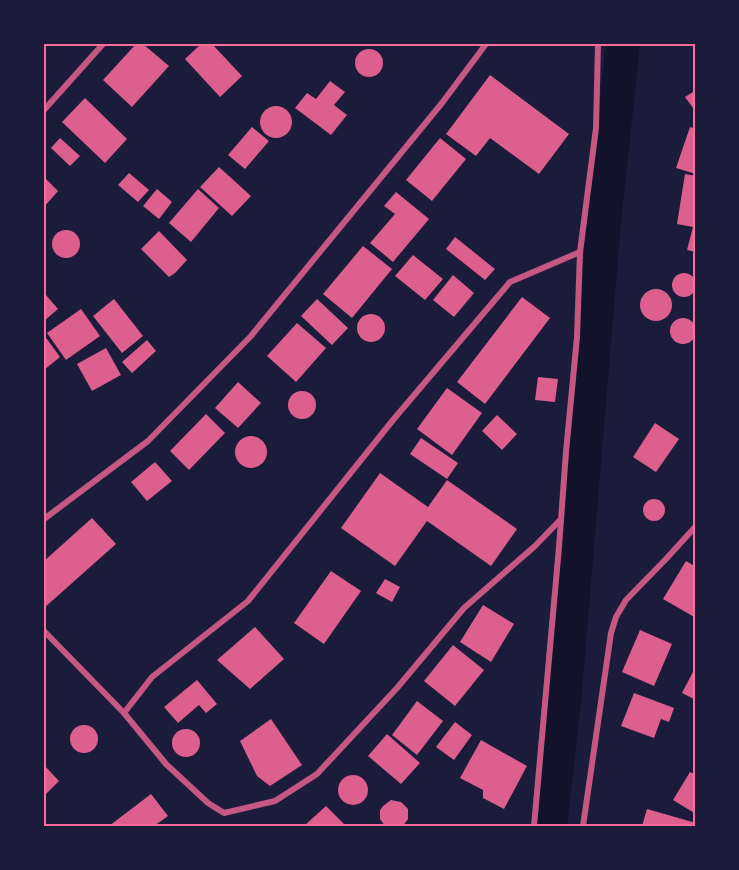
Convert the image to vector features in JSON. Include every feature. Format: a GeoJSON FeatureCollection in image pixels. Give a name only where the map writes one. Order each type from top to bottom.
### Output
{"type":"FeatureCollection","features":[{"type":"Feature","properties":{"kind":"street"},"geometry":{"type":"LineString","coordinates":[[44,110],[103,44]]}},
{"type":"Feature","properties":{"kind":"street"},"geometry":{"type":"LineString","coordinates":[[44,519],[148,441],[252,336],[442,103],[486,44]]}},
{"type":"Feature","properties":{"kind":"street"},"geometry":{"type":"LineString","coordinates":[[534,826],[577,337],[580,252],[596,128],[598,44]]}},
{"type":"Feature","properties":{"kind":"street"},"geometry":{"type":"LineString","coordinates":[[124,714],[152,677],[248,601],[393,420],[510,282],[580,252]]}},
{"type":"Feature","properties":{"kind":"street"},"geometry":{"type":"LineString","coordinates":[[44,631],[124,714],[166,764],[208,803],[224,813],[275,801],[316,774],[397,688],[464,608],[535,546],[561,519]]}},
{"type":"Feature","properties":{"kind":"street"},"geometry":{"type":"LineString","coordinates":[[583,826],[615,617],[626,600],[696,526]]}},
{"type":"Feature","properties":{"kind":"building"},"geometry":{"type":"Polygon","coordinates":[[[136,44],[143,44],[169,66],[132,107],[103,80],[136,44]]]}},
{"type":"Feature","properties":{"kind":"building"},"geometry":{"type":"Polygon","coordinates":[[[201,44],[212,44],[242,76],[220,97],[185,59],[201,44]]]}},
{"type":"Feature","properties":{"kind":"building"},"geometry":{"type":"Polygon","coordinates":[[[369,49],[379,53],[383,63],[379,73],[369,77],[359,73],[355,63],[359,53],[369,49]]]}},
{"type":"Feature","properties":{"kind":"building"},"geometry":{"type":"Polygon","coordinates":[[[490,75],[569,134],[539,174],[490,138],[476,156],[446,134],[490,75]]]}},
{"type":"Feature","properties":{"kind":"building"},"geometry":{"type":"Polygon","coordinates":[[[330,81],[345,92],[334,105],[347,115],[331,135],[295,108],[307,93],[316,99],[330,81]]]}},
{"type":"Feature","properties":{"kind":"building"},"geometry":{"type":"Polygon","coordinates":[[[696,90],[696,112],[685,97],[696,90]]]}},
{"type":"Feature","properties":{"kind":"building"},"geometry":{"type":"Polygon","coordinates":[[[85,98],[127,139],[105,163],[62,122],[85,98]]]}},
{"type":"Feature","properties":{"kind":"building"},"geometry":{"type":"Polygon","coordinates":[[[276,106],[287,111],[292,122],[287,133],[276,138],[265,133],[260,122],[265,111],[276,106]]]}},
{"type":"Feature","properties":{"kind":"building"},"geometry":{"type":"Polygon","coordinates":[[[252,127],[269,141],[245,169],[228,155],[252,127]]]}},
{"type":"Feature","properties":{"kind":"building"},"geometry":{"type":"Polygon","coordinates":[[[690,127],[696,129],[696,174],[676,168],[690,127]]]}},
{"type":"Feature","properties":{"kind":"building"},"geometry":{"type":"Polygon","coordinates":[[[60,138],[80,156],[70,166],[51,148],[60,138]]]}},
{"type":"Feature","properties":{"kind":"building"},"geometry":{"type":"Polygon","coordinates":[[[440,138],[466,159],[432,201],[406,180],[440,138]]]}},
{"type":"Feature","properties":{"kind":"building"},"geometry":{"type":"Polygon","coordinates":[[[219,167],[251,196],[232,216],[200,187],[219,167]]]}},
{"type":"Feature","properties":{"kind":"building"},"geometry":{"type":"Polygon","coordinates":[[[129,173],[149,190],[138,202],[118,185],[129,173]]]}},
{"type":"Feature","properties":{"kind":"building"},"geometry":{"type":"Polygon","coordinates":[[[685,174],[696,176],[696,213],[693,227],[677,224],[685,174]]]}},
{"type":"Feature","properties":{"kind":"building"},"geometry":{"type":"Polygon","coordinates":[[[44,177],[58,191],[44,207],[44,177]]]}},
{"type":"Feature","properties":{"kind":"building"},"geometry":{"type":"Polygon","coordinates":[[[157,189],[172,202],[159,219],[143,206],[157,189]]]}},
{"type":"Feature","properties":{"kind":"building"},"geometry":{"type":"Polygon","coordinates":[[[198,189],[219,208],[191,242],[169,223],[198,189]]]}},
{"type":"Feature","properties":{"kind":"building"},"geometry":{"type":"Polygon","coordinates":[[[396,192],[429,219],[393,262],[370,243],[395,214],[384,206],[396,192]]]}},
{"type":"Feature","properties":{"kind":"building"},"geometry":{"type":"Polygon","coordinates":[[[693,227],[696,228],[696,252],[687,250],[693,227]]]}},
{"type":"Feature","properties":{"kind":"building"},"geometry":{"type":"Polygon","coordinates":[[[66,230],[76,234],[80,244],[76,254],[66,258],[56,254],[52,244],[56,234],[66,230]]]}},
{"type":"Feature","properties":{"kind":"building"},"geometry":{"type":"Polygon","coordinates":[[[159,231],[187,260],[169,277],[141,249],[159,231]]]}},
{"type":"Feature","properties":{"kind":"building"},"geometry":{"type":"Polygon","coordinates":[[[455,237],[495,269],[485,280],[446,249],[455,237]]]}},
{"type":"Feature","properties":{"kind":"building"},"geometry":{"type":"Polygon","coordinates":[[[363,246],[392,269],[352,318],[323,294],[363,246]]]}},
{"type":"Feature","properties":{"kind":"building"},"geometry":{"type":"Polygon","coordinates":[[[413,255],[443,279],[425,300],[395,276],[413,255]]]}},
{"type":"Feature","properties":{"kind":"building"},"geometry":{"type":"Polygon","coordinates":[[[684,273],[689,274],[695,280],[695,290],[689,296],[684,297],[679,296],[673,290],[672,285],[673,280],[679,274],[684,273]]]}},
{"type":"Feature","properties":{"kind":"building"},"geometry":{"type":"Polygon","coordinates":[[[453,275],[474,293],[454,317],[433,300],[453,275]]]}},
{"type":"Feature","properties":{"kind":"building"},"geometry":{"type":"Polygon","coordinates":[[[656,289],[667,294],[672,305],[667,316],[656,321],[645,316],[640,305],[645,294],[656,289]]]}},
{"type":"Feature","properties":{"kind":"building"},"geometry":{"type":"Polygon","coordinates":[[[46,295],[58,309],[44,321],[44,297],[46,295]]]}},
{"type":"Feature","properties":{"kind":"building"},"geometry":{"type":"Polygon","coordinates":[[[522,297],[550,318],[485,404],[457,382],[522,297]]]}},
{"type":"Feature","properties":{"kind":"building"},"geometry":{"type":"Polygon","coordinates":[[[114,299],[143,336],[122,353],[93,316],[114,299]]]}},
{"type":"Feature","properties":{"kind":"building"},"geometry":{"type":"Polygon","coordinates":[[[317,299],[348,328],[332,345],[301,316],[317,299]]]}},
{"type":"Feature","properties":{"kind":"building"},"geometry":{"type":"Polygon","coordinates":[[[81,309],[100,336],[66,360],[47,333],[81,309]]]}},
{"type":"Feature","properties":{"kind":"building"},"geometry":{"type":"Polygon","coordinates":[[[371,314],[381,318],[385,328],[381,338],[371,342],[361,338],[357,328],[361,318],[371,314]]]}},
{"type":"Feature","properties":{"kind":"building"},"geometry":{"type":"Polygon","coordinates":[[[683,318],[692,322],[696,331],[692,340],[683,344],[674,340],[670,331],[674,322],[683,318]]]}},
{"type":"Feature","properties":{"kind":"building"},"geometry":{"type":"Polygon","coordinates":[[[297,323],[326,348],[296,382],[267,356],[297,323]]]}},
{"type":"Feature","properties":{"kind":"building"},"geometry":{"type":"Polygon","coordinates":[[[44,335],[60,357],[44,370],[44,335]]]}},
{"type":"Feature","properties":{"kind":"building"},"geometry":{"type":"Polygon","coordinates":[[[147,340],[156,351],[132,373],[122,362],[147,340]]]}},
{"type":"Feature","properties":{"kind":"building"},"geometry":{"type":"Polygon","coordinates":[[[106,348],[121,375],[92,391],[77,364],[106,348]]]}},
{"type":"Feature","properties":{"kind":"building"},"geometry":{"type":"Polygon","coordinates":[[[538,377],[558,379],[555,402],[535,400],[538,377]]]}},
{"type":"Feature","properties":{"kind":"building"},"geometry":{"type":"Polygon","coordinates":[[[238,382],[261,403],[238,428],[215,408],[238,382]]]}},
{"type":"Feature","properties":{"kind":"building"},"geometry":{"type":"Polygon","coordinates":[[[447,388],[482,413],[452,455],[417,429],[447,388]]]}},
{"type":"Feature","properties":{"kind":"building"},"geometry":{"type":"Polygon","coordinates":[[[302,391],[312,395],[316,405],[312,415],[302,419],[292,415],[288,405],[292,395],[302,391]]]}},
{"type":"Feature","properties":{"kind":"building"},"geometry":{"type":"Polygon","coordinates":[[[206,414],[225,433],[189,470],[170,451],[206,414]]]}},
{"type":"Feature","properties":{"kind":"building"},"geometry":{"type":"Polygon","coordinates":[[[497,415],[517,434],[502,450],[482,431],[497,415]]]}},
{"type":"Feature","properties":{"kind":"building"},"geometry":{"type":"Polygon","coordinates":[[[655,423],[679,439],[656,472],[633,457],[655,423]]]}},
{"type":"Feature","properties":{"kind":"building"},"geometry":{"type":"Polygon","coordinates":[[[251,436],[262,441],[267,452],[262,463],[251,468],[240,463],[235,452],[240,441],[251,436]]]}},
{"type":"Feature","properties":{"kind":"building"},"geometry":{"type":"Polygon","coordinates":[[[421,438],[458,463],[447,479],[410,454],[421,438]]]}},
{"type":"Feature","properties":{"kind":"building"},"geometry":{"type":"Polygon","coordinates":[[[155,462],[172,481],[147,501],[131,482],[155,462]]]}},
{"type":"Feature","properties":{"kind":"building"},"geometry":{"type":"Polygon","coordinates":[[[380,473],[428,507],[447,480],[517,529],[491,566],[427,521],[395,566],[341,528],[380,473]]]}},
{"type":"Feature","properties":{"kind":"building"},"geometry":{"type":"Polygon","coordinates":[[[654,499],[662,502],[665,510],[662,518],[654,521],[646,518],[643,510],[646,502],[654,499]]]}},
{"type":"Feature","properties":{"kind":"building"},"geometry":{"type":"Polygon","coordinates":[[[92,518],[116,544],[44,608],[44,561],[92,518]]]}},
{"type":"Feature","properties":{"kind":"building"},"geometry":{"type":"Polygon","coordinates":[[[686,561],[696,567],[696,618],[663,599],[686,561]]]}},
{"type":"Feature","properties":{"kind":"building"},"geometry":{"type":"Polygon","coordinates":[[[331,571],[361,591],[324,644],[294,623],[331,571]]]}},
{"type":"Feature","properties":{"kind":"building"},"geometry":{"type":"Polygon","coordinates":[[[385,579],[400,587],[392,602],[376,593],[385,579]]]}},
{"type":"Feature","properties":{"kind":"building"},"geometry":{"type":"Polygon","coordinates":[[[483,605],[514,624],[491,662],[460,642],[483,605]]]}},
{"type":"Feature","properties":{"kind":"building"},"geometry":{"type":"Polygon","coordinates":[[[255,627],[284,659],[250,689],[217,660],[255,627]]]}},
{"type":"Feature","properties":{"kind":"building"},"geometry":{"type":"Polygon","coordinates":[[[640,630],[672,644],[654,686],[622,672],[640,630]]]}},
{"type":"Feature","properties":{"kind":"building"},"geometry":{"type":"Polygon","coordinates":[[[453,645],[484,670],[455,706],[424,681],[453,645]]]}},
{"type":"Feature","properties":{"kind":"building"},"geometry":{"type":"Polygon","coordinates":[[[696,666],[696,700],[682,693],[696,666]]]}},
{"type":"Feature","properties":{"kind":"building"},"geometry":{"type":"Polygon","coordinates":[[[197,680],[217,704],[206,713],[199,705],[178,723],[164,707],[197,680]]]}},
{"type":"Feature","properties":{"kind":"building"},"geometry":{"type":"Polygon","coordinates":[[[634,693],[674,708],[669,722],[661,719],[654,738],[621,726],[634,693]]]}},
{"type":"Feature","properties":{"kind":"building"},"geometry":{"type":"Polygon","coordinates":[[[417,701],[443,721],[417,755],[392,735],[417,701]]]}},
{"type":"Feature","properties":{"kind":"building"},"geometry":{"type":"Polygon","coordinates":[[[271,719],[302,765],[270,786],[257,776],[240,741],[271,719]]]}},
{"type":"Feature","properties":{"kind":"building"},"geometry":{"type":"Polygon","coordinates":[[[455,722],[472,735],[454,760],[436,747],[455,722]]]}},
{"type":"Feature","properties":{"kind":"building"},"geometry":{"type":"Polygon","coordinates":[[[84,725],[94,729],[98,739],[94,749],[84,753],[74,749],[70,739],[74,729],[84,725]]]}},
{"type":"Feature","properties":{"kind":"building"},"geometry":{"type":"Polygon","coordinates":[[[186,729],[196,733],[200,743],[196,753],[186,757],[176,753],[172,743],[176,733],[186,729]]]}},
{"type":"Feature","properties":{"kind":"building"},"geometry":{"type":"Polygon","coordinates":[[[387,734],[420,763],[401,784],[368,756],[387,734]]]}},
{"type":"Feature","properties":{"kind":"building"},"geometry":{"type":"Polygon","coordinates":[[[481,740],[527,766],[504,809],[483,798],[483,790],[460,778],[481,740]]]}},
{"type":"Feature","properties":{"kind":"building"},"geometry":{"type":"Polygon","coordinates":[[[44,765],[59,781],[44,796],[44,765]]]}},
{"type":"Feature","properties":{"kind":"building"},"geometry":{"type":"Polygon","coordinates":[[[690,772],[696,775],[696,814],[673,800],[690,772]]]}},
{"type":"Feature","properties":{"kind":"building"},"geometry":{"type":"Polygon","coordinates":[[[353,775],[364,779],[368,790],[364,801],[353,805],[342,801],[338,790],[342,779],[353,775]]]}},
{"type":"Feature","properties":{"kind":"building"},"geometry":{"type":"Polygon","coordinates":[[[151,794],[168,816],[154,826],[109,826],[151,794]]]}},
{"type":"Feature","properties":{"kind":"building"},"geometry":{"type":"Polygon","coordinates":[[[391,800],[401,802],[408,809],[408,819],[403,826],[385,826],[380,819],[380,810],[391,800]]]}},
{"type":"Feature","properties":{"kind":"building"},"geometry":{"type":"Polygon","coordinates":[[[326,806],[346,826],[304,826],[326,806]]]}},
{"type":"Feature","properties":{"kind":"building"},"geometry":{"type":"Polygon","coordinates":[[[647,809],[696,823],[696,826],[642,826],[647,809]]]}},
{"type":"Feature","properties":{"kind":"waterway"},"geometry":{"type":"LineString","coordinates":[[550,826],[564,701],[604,221],[623,44]]}}]}
